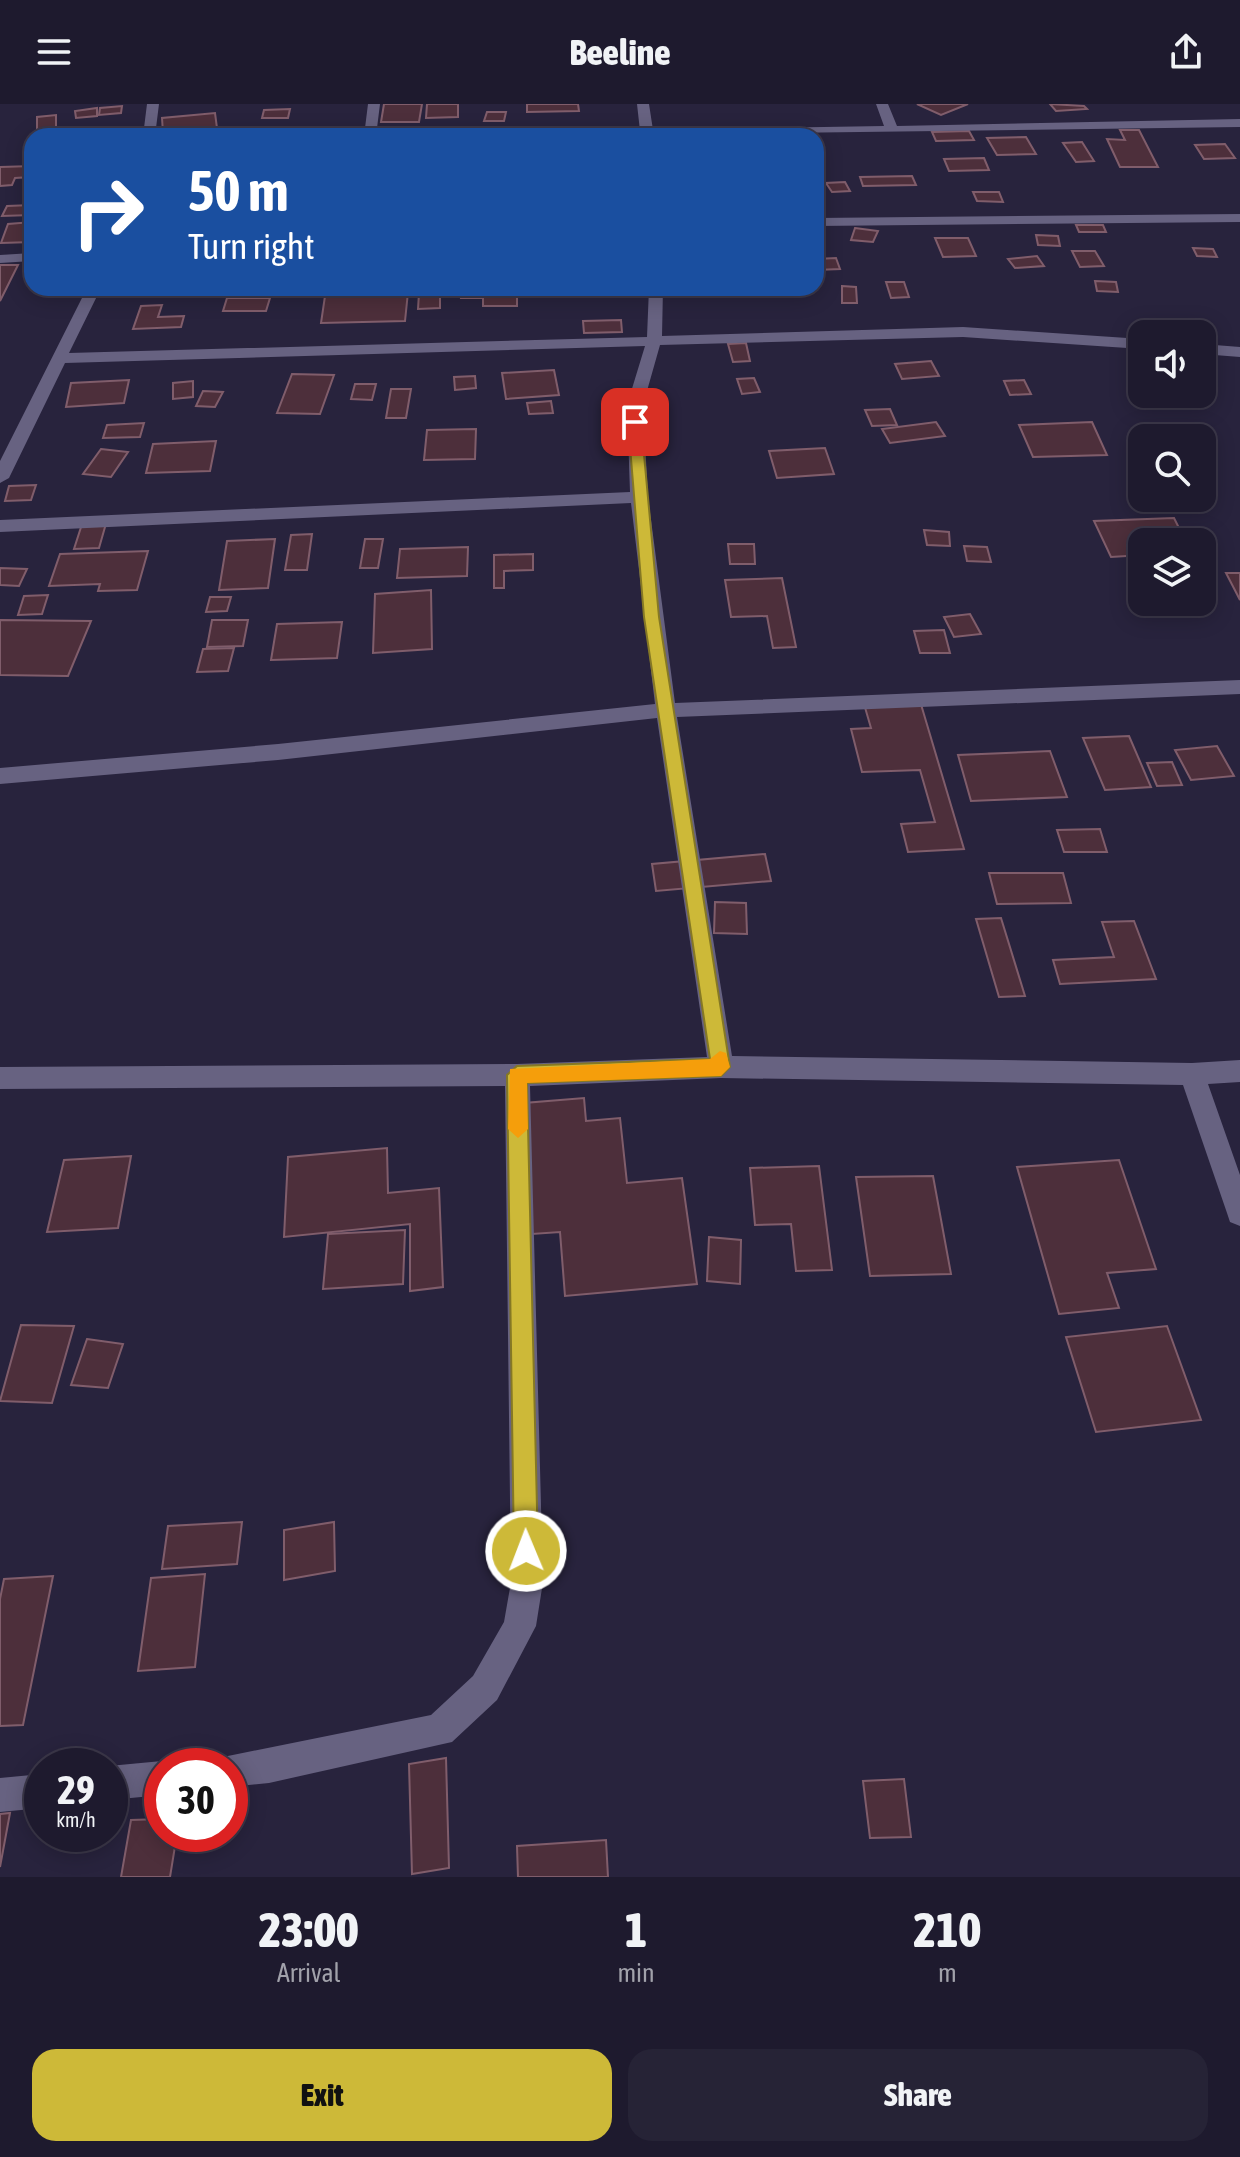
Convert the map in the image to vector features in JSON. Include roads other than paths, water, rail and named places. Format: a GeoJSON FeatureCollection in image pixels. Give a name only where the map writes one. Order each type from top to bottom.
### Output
{"type":"FeatureCollection","features":[{"type":"Feature","properties":{"kind":"street"},"geometry":{"type":"LineString","coordinates":[[150,128],[153,104]]}},
{"type":"Feature","properties":{"kind":"street"},"geometry":{"type":"LineString","coordinates":[[371,128],[374,104]]}},
{"type":"Feature","properties":{"kind":"street"},"geometry":{"type":"LineString","coordinates":[[643,104],[645,128]]}},
{"type":"Feature","properties":{"kind":"street"},"geometry":{"type":"LineString","coordinates":[[882,104],[891,127]]}},
{"type":"Feature","properties":{"kind":"street"},"geometry":{"type":"LineString","coordinates":[[824,129],[1240,123]]}},
{"type":"Feature","properties":{"kind":"street"},"geometry":{"type":"LineString","coordinates":[[824,222],[1240,218]]}},
{"type":"Feature","properties":{"kind":"street"},"geometry":{"type":"LineString","coordinates":[[0,259],[24,258]]}},
{"type":"Feature","properties":{"kind":"street"},"geometry":{"type":"LineString","coordinates":[[0,478],[90,296]]}},
{"type":"Feature","properties":{"kind":"street"},"geometry":{"type":"LineString","coordinates":[[656,296],[654,341],[635,405],[639,497],[667,710],[721,1067]]}},
{"type":"Feature","properties":{"kind":"street"},"geometry":{"type":"LineString","coordinates":[[61,358],[963,332],[1128,343]]}},
{"type":"Feature","properties":{"kind":"street"},"geometry":{"type":"LineString","coordinates":[[1216,350],[1240,352]]}},
{"type":"Feature","properties":{"kind":"street"},"geometry":{"type":"LineString","coordinates":[[0,526],[639,497]]}},
{"type":"Feature","properties":{"kind":"street"},"geometry":{"type":"LineString","coordinates":[[0,776],[278,752],[667,710],[1240,687]]}},
{"type":"Feature","properties":{"kind":"street"},"geometry":{"type":"LineString","coordinates":[[0,1078],[517,1075],[721,1067],[1192,1074],[1240,1071]]}},
{"type":"Feature","properties":{"kind":"street"},"geometry":{"type":"LineString","coordinates":[[1192,1074],[1240,1213]]}},
{"type":"Feature","properties":{"kind":"street"},"geometry":{"type":"LineString","coordinates":[[248,1768],[440,1730],[485,1688],[520,1626],[527,1582],[517,1075]]}},
{"type":"Feature","properties":{"kind":"street"},"geometry":{"type":"LineString","coordinates":[[0,1795],[24,1793]]}}]}
